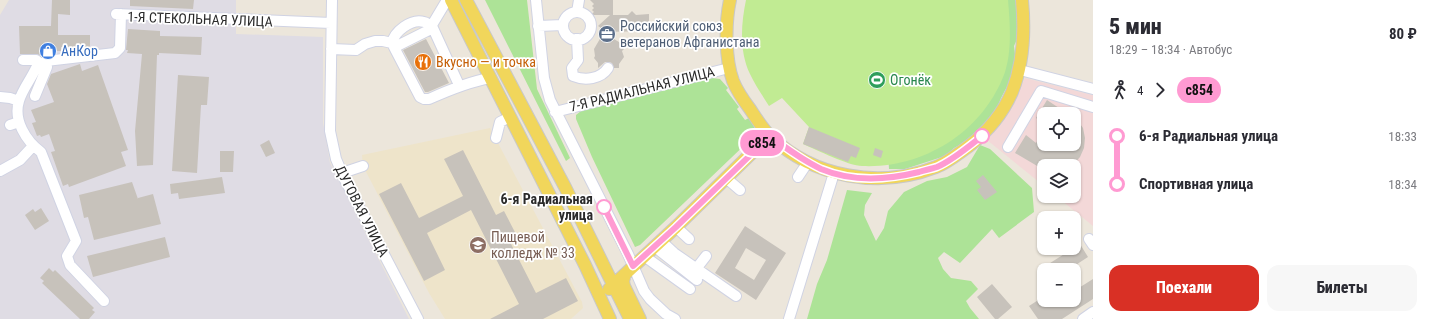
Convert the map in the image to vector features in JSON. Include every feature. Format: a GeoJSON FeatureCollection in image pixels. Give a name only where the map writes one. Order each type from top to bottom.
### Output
{"type":"FeatureCollection","features":[{"type":"Feature","properties":{"kind":"main road"},"geometry":{"type":"LineString","coordinates":[[451,0],[601,298],[610,319]]}},
{"type":"Feature","properties":{"kind":"main road"},"geometry":{"type":"LineString","coordinates":[[466,0],[565,187],[630,319]]}},
{"type":"Feature","properties":{"kind":"main road"},"geometry":{"type":"LineString","coordinates":[[730,0],[727,23],[729,68],[733,82],[744,101],[770,136],[788,150],[821,169],[854,177],[885,179],[937,167],[962,152],[982,136],[1002,110],[1012,93],[1020,70],[1024,24],[1022,0]]}},
{"type":"Feature","properties":{"kind":"main road"},"geometry":{"type":"LineString","coordinates":[[601,298],[613,284],[658,244],[770,136]]}},
{"type":"Feature","properties":{"kind":"main road"},"geometry":{"type":"LineString","coordinates":[[629,270],[623,281],[624,286],[640,319]]}},
{"type":"Feature","properties":{"kind":"street","name":"ДУГОВАЯ УЛИЦА"},"geometry":{"type":"LineString","coordinates":[[332,0],[330,131],[336,159],[418,319]]}},
{"type":"Feature","properties":{"kind":"street"},"geometry":{"type":"LineString","coordinates":[[430,28],[446,0]]}},
{"type":"Feature","properties":{"kind":"street"},"geometry":{"type":"LineString","coordinates":[[536,0],[544,78],[555,112],[629,270],[650,299],[666,314],[675,319]]}},
{"type":"Feature","properties":{"kind":"street"},"geometry":{"type":"LineString","coordinates":[[577,12],[579,0]]}},
{"type":"Feature","properties":{"kind":"street"},"geometry":{"type":"LineString","coordinates":[[577,12],[584,13],[588,17],[591,23],[591,29],[588,35],[577,40],[567,35],[563,25],[568,15],[577,12]]}},
{"type":"Feature","properties":{"kind":"street","name":"1-Я СТЕКОЛЬНАЯ УЛИЦА"},"geometry":{"type":"LineString","coordinates":[[23,60],[36,60],[43,62],[116,53],[119,55],[118,14],[332,24]]}},
{"type":"Feature","properties":{"kind":"street"},"geometry":{"type":"LineString","coordinates":[[459,85],[430,28],[423,21],[414,22],[401,29],[395,35],[395,46],[420,97],[424,99],[429,99],[459,85],[490,78]]}},
{"type":"Feature","properties":{"kind":"street"},"geometry":{"type":"LineString","coordinates":[[538,26],[563,25]]}},
{"type":"Feature","properties":{"kind":"street"},"geometry":{"type":"LineString","coordinates":[[577,40],[578,60],[572,68],[573,76],[581,79],[590,79],[605,74],[608,68]]}},
{"type":"Feature","properties":{"kind":"street"},"geometry":{"type":"LineString","coordinates":[[331,49],[356,50],[365,44],[375,41],[384,41],[395,46]]}},
{"type":"Feature","properties":{"kind":"street"},"geometry":{"type":"LineString","coordinates":[[34,96],[47,67],[43,62],[36,68],[19,101],[14,123],[33,146],[41,152],[76,240],[67,256],[70,265],[104,301]]}},
{"type":"Feature","properties":{"kind":"street","name":"7-Я РАДИАЛЬНАЯ УЛИЦА"},"geometry":{"type":"LineString","coordinates":[[555,112],[729,68]]}},
{"type":"Feature","properties":{"kind":"street"},"geometry":{"type":"LineString","coordinates":[[1020,70],[1093,90]]}},
{"type":"Feature","properties":{"kind":"street"},"geometry":{"type":"LineString","coordinates":[[1008,147],[1041,91],[1093,106]]}},
{"type":"Feature","properties":{"kind":"street"},"geometry":{"type":"LineString","coordinates":[[0,97],[19,101]]}},
{"type":"Feature","properties":{"kind":"street"},"geometry":{"type":"LineString","coordinates":[[496,138],[500,122],[510,117]]}},
{"type":"Feature","properties":{"kind":"street"},"geometry":{"type":"LineString","coordinates":[[0,171],[20,160],[33,146]]}},
{"type":"Feature","properties":{"kind":"street"},"geometry":{"type":"LineString","coordinates":[[798,176],[808,162]]}},
{"type":"Feature","properties":{"kind":"street"},"geometry":{"type":"LineString","coordinates":[[342,173],[363,166]]}},
{"type":"Feature","properties":{"kind":"street"},"geometry":{"type":"LineString","coordinates":[[789,319],[834,173]]}},
{"type":"Feature","properties":{"kind":"street"},"geometry":{"type":"LineString","coordinates":[[726,178],[740,190]]}},
{"type":"Feature","properties":{"kind":"street"},"geometry":{"type":"LineString","coordinates":[[676,227],[689,239]]}},
{"type":"Feature","properties":{"kind":"street"},"geometry":{"type":"LineString","coordinates":[[658,244],[674,253],[736,296]]}},
{"type":"Feature","properties":{"kind":"street"},"geometry":{"type":"LineString","coordinates":[[658,244],[697,280]]}},
{"type":"Feature","properties":{"kind":"street"},"geometry":{"type":"LineString","coordinates":[[644,256],[690,289]]}},
{"type":"Feature","properties":{"kind":"street"},"geometry":{"type":"LineString","coordinates":[[696,269],[706,256]]}},
{"type":"Feature","properties":{"kind":"street"},"geometry":{"type":"LineString","coordinates":[[1083,319],[1093,312]]}},
{"type":"Feature","properties":{"kind":"shaded area"},"geometry":{"type":"Polygon","coordinates":[[[9,0],[236,0],[236,34],[323,37],[323,123],[330,163],[409,319],[0,319],[0,15],[9,0]]]}},
{"type":"Feature","properties":{"kind":"shaded area"},"geometry":{"type":"Polygon","coordinates":[[[1025,78],[1093,95],[1093,226],[1081,216],[1081,211],[1074,211],[1065,203],[1081,203],[1081,159],[1037,159],[1037,180],[987,140],[1007,113],[1025,78]]]}},
{"type":"Feature","properties":{"kind":"shaded area","name":"Пищевой колледж № 33"},"geometry":{"type":"Polygon","coordinates":[[[490,128],[582,302],[583,308],[571,319],[445,319],[429,293],[363,166],[362,155],[490,128]]]}},
{"type":"Feature","properties":{"kind":"green space"},"geometry":{"type":"Polygon","coordinates":[[[485,0],[527,0],[537,89],[570,158],[566,161],[485,0]]]}},
{"type":"Feature","properties":{"kind":"green space","name":"Огонёк"},"geometry":{"type":"Polygon","coordinates":[[[746,0],[1008,0],[1010,36],[1009,55],[1005,72],[995,93],[983,112],[967,128],[949,142],[929,153],[908,161],[885,165],[862,166],[841,161],[803,144],[809,127],[782,98],[769,106],[752,78],[746,65],[742,37],[746,0]]]}},
{"type":"Feature","properties":{"kind":"green space"},"geometry":{"type":"Polygon","coordinates":[[[995,0],[1016,0],[1019,8],[1018,37],[1014,46],[1016,62],[1011,79],[995,113],[967,141],[954,148],[945,156],[905,169],[889,169],[888,151],[995,0]]]}},
{"type":"Feature","properties":{"kind":"green space"},"geometry":{"type":"Polygon","coordinates":[[[712,78],[720,79],[728,88],[726,90],[739,107],[737,109],[745,120],[749,118],[751,120],[754,129],[753,137],[640,245],[635,247],[592,157],[576,119],[576,115],[581,111],[712,78]]]}},
{"type":"Feature","properties":{"kind":"green space"},"geometry":{"type":"Polygon","coordinates":[[[980,145],[990,149],[1032,188],[1034,212],[999,238],[992,229],[960,263],[944,252],[938,258],[943,269],[951,278],[971,281],[978,289],[966,301],[979,319],[807,319],[817,284],[827,260],[847,190],[872,193],[865,205],[864,215],[876,241],[884,228],[888,211],[904,192],[927,181],[947,177],[967,167],[980,145]]]}},
{"type":"Feature","properties":{"kind":"building"},"geometry":{"type":"Polygon","coordinates":[[[52,0],[70,0],[70,15],[58,14],[58,35],[90,35],[90,47],[61,47],[61,51],[54,51],[54,54],[42,56],[36,54],[20,54],[19,26],[51,26],[52,0]]]}},
{"type":"Feature","properties":{"kind":"building"},"geometry":{"type":"Polygon","coordinates":[[[130,0],[194,0],[193,9],[130,6],[130,0]]]}},
{"type":"Feature","properties":{"kind":"building"},"geometry":{"type":"Polygon","coordinates":[[[590,0],[613,0],[613,15],[590,15],[594,12],[592,10],[594,8],[592,6],[594,4],[590,0]]]}},
{"type":"Feature","properties":{"kind":"building","name":"Российский союз ветеранов Афганистана"},"geometry":{"type":"Polygon","coordinates":[[[632,11],[636,15],[649,14],[649,31],[602,32],[619,42],[624,49],[622,51],[624,57],[619,64],[619,68],[614,68],[612,63],[605,62],[598,68],[598,63],[594,58],[594,49],[601,37],[601,28],[598,26],[610,15],[628,15],[632,11]]]}},
{"type":"Feature","properties":{"kind":"building"},"geometry":{"type":"Polygon","coordinates":[[[128,29],[160,31],[160,36],[202,37],[201,55],[159,53],[159,55],[157,55],[153,165],[137,166],[135,131],[142,54],[127,53],[128,29]]]}},
{"type":"Feature","properties":{"kind":"building"},"geometry":{"type":"Polygon","coordinates":[[[426,39],[449,83],[428,92],[425,92],[403,50],[426,39]]]}},
{"type":"Feature","properties":{"kind":"building"},"geometry":{"type":"Polygon","coordinates":[[[80,64],[82,71],[98,65],[128,150],[121,152],[126,166],[69,187],[68,184],[63,186],[51,152],[55,151],[49,134],[41,137],[40,135],[37,136],[32,123],[36,122],[31,110],[54,102],[47,84],[51,74],[80,64]]]}},
{"type":"Feature","properties":{"kind":"building"},"geometry":{"type":"Polygon","coordinates":[[[178,75],[209,77],[207,105],[201,105],[197,173],[172,171],[178,75]]]}},
{"type":"Feature","properties":{"kind":"building"},"geometry":{"type":"Polygon","coordinates":[[[1047,100],[1058,107],[1043,107],[1047,100]]]}},
{"type":"Feature","properties":{"kind":"building"},"geometry":{"type":"Polygon","coordinates":[[[1081,125],[1083,128],[1085,138],[1084,148],[1078,159],[1037,159],[1037,166],[1015,153],[1026,135],[1036,143],[1037,141],[1037,151],[1081,151],[1081,125]]]}},
{"type":"Feature","properties":{"kind":"building"},"geometry":{"type":"Polygon","coordinates":[[[809,127],[860,148],[856,158],[851,156],[848,162],[803,144],[809,127]]]}},
{"type":"Feature","properties":{"kind":"building"},"geometry":{"type":"Polygon","coordinates":[[[269,140],[275,153],[266,157],[260,145],[269,140]]]}},
{"type":"Feature","properties":{"kind":"building"},"geometry":{"type":"Polygon","coordinates":[[[875,148],[883,151],[881,158],[873,155],[875,148]]]}},
{"type":"Feature","properties":{"kind":"building"},"geometry":{"type":"Polygon","coordinates":[[[463,150],[496,215],[504,211],[518,238],[510,242],[536,293],[566,278],[578,301],[543,319],[490,319],[519,304],[471,210],[427,233],[445,270],[424,281],[379,194],[401,183],[419,218],[463,196],[444,159],[463,150]]]}},
{"type":"Feature","properties":{"kind":"building"},"geometry":{"type":"Polygon","coordinates":[[[220,151],[234,151],[233,172],[220,172],[220,151]]]}},
{"type":"Feature","properties":{"kind":"building"},"geometry":{"type":"Polygon","coordinates":[[[983,175],[997,192],[985,200],[977,190],[981,187],[976,181],[983,175]]]}},
{"type":"Feature","properties":{"kind":"building"},"geometry":{"type":"Polygon","coordinates":[[[222,177],[225,193],[179,199],[178,193],[171,194],[170,184],[222,177]]]}},
{"type":"Feature","properties":{"kind":"building"},"geometry":{"type":"Polygon","coordinates":[[[132,182],[138,199],[153,194],[161,224],[94,240],[88,217],[84,218],[79,195],[132,182]]]}},
{"type":"Feature","properties":{"kind":"building"},"geometry":{"type":"Polygon","coordinates":[[[41,208],[49,221],[35,230],[25,215],[33,209],[35,212],[41,208]]]}},
{"type":"Feature","properties":{"kind":"building"},"geometry":{"type":"Polygon","coordinates":[[[745,226],[786,253],[756,300],[715,273],[745,226]],[[746,248],[735,268],[754,280],[766,260],[746,248]]]}},
{"type":"Feature","properties":{"kind":"building"},"geometry":{"type":"Polygon","coordinates":[[[165,237],[170,257],[93,277],[87,256],[165,237]]]}},
{"type":"Feature","properties":{"kind":"building"},"geometry":{"type":"Polygon","coordinates":[[[1081,246],[1088,257],[1079,263],[1050,263],[1063,255],[1081,255],[1081,246]]]}},
{"type":"Feature","properties":{"kind":"building"},"geometry":{"type":"Polygon","coordinates":[[[49,268],[53,272],[55,270],[94,308],[92,310],[95,312],[89,319],[80,319],[42,283],[44,281],[40,278],[49,268]]]}},
{"type":"Feature","properties":{"kind":"building"},"geometry":{"type":"Polygon","coordinates":[[[1093,279],[1093,299],[1081,307],[1081,287],[1093,279]]]}},
{"type":"Feature","properties":{"kind":"building"},"geometry":{"type":"Polygon","coordinates":[[[992,284],[1012,307],[998,319],[995,319],[977,297],[992,284]]]}},
{"type":"Feature","properties":{"kind":"building"},"geometry":{"type":"Polygon","coordinates":[[[1037,301],[1037,307],[1081,307],[1062,319],[1038,319],[1029,306],[1037,301]]]}},
{"type":"Feature","properties":{"kind":"bus line","name":"с854"},"geometry":{"type":"LineString","coordinates":[[604,207],[633,266],[655,247],[770,136],[788,150],[821,169],[854,177],[885,179],[937,167],[962,152],[982,136]]}},
{"type":"Feature","properties":{"kind":"place","name":"Российский союз ветеранов Афганистана"},"geometry":{"type":"Point","coordinates":[607,34]}},
{"type":"Feature","properties":{"kind":"place","name":"АнКор"},"geometry":{"type":"Point","coordinates":[48,51]}},
{"type":"Feature","properties":{"kind":"place","name":"Вкусно — и точка"},"geometry":{"type":"Point","coordinates":[423,62]}},
{"type":"Feature","properties":{"kind":"place","name":"Огонёк"},"geometry":{"type":"Point","coordinates":[877,80]}},
{"type":"Feature","properties":{"kind":"place","name":"6-я Радиальная улица"},"geometry":{"type":"Point","coordinates":[604,207]}},
{"type":"Feature","properties":{"kind":"place","name":"Пищевой колледж № 33"},"geometry":{"type":"Point","coordinates":[478,245]}}]}
